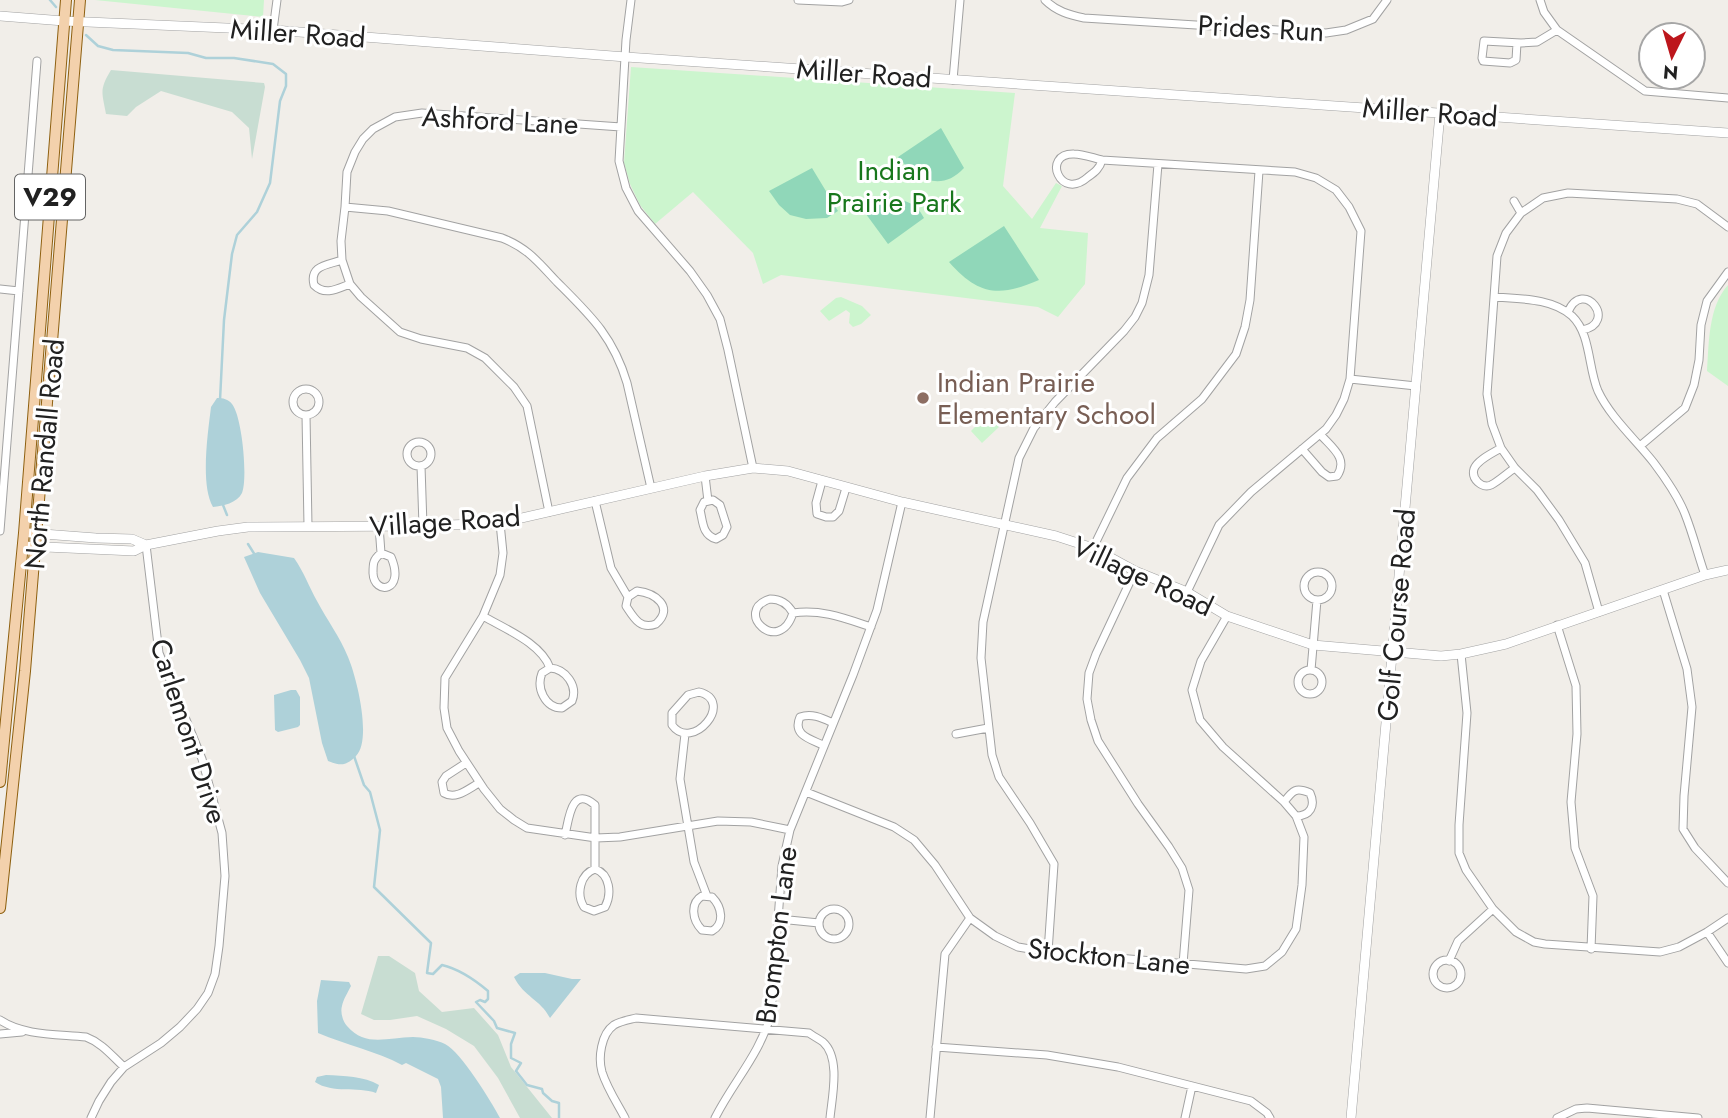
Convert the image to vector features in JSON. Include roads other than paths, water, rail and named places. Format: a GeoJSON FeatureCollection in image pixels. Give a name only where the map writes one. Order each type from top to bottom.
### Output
{"type":"FeatureCollection","features":[{"type":"Feature","properties":{"kind":"main road","name":"North Randall Road"},"geometry":{"type":"LineString","coordinates":[[0,782],[23,546],[66,0]]}},
{"type":"Feature","properties":{"kind":"main road","name":"North Randall Road"},"geometry":{"type":"LineString","coordinates":[[0,908],[36,547],[80,0]]}},
{"type":"Feature","properties":{"kind":"street"},"geometry":{"type":"LineString","coordinates":[[273,30],[277,0]]}},
{"type":"Feature","properties":{"kind":"street"},"geometry":{"type":"LineString","coordinates":[[631,0],[619,161],[626,188],[638,211],[690,271],[720,319],[753,468]]}},
{"type":"Feature","properties":{"kind":"street"},"geometry":{"type":"LineString","coordinates":[[799,0],[849,0]]}},
{"type":"Feature","properties":{"kind":"street"},"geometry":{"type":"LineString","coordinates":[[953,79],[960,0]]}},
{"type":"Feature","properties":{"kind":"street","name":"Prides Run"},"geometry":{"type":"LineString","coordinates":[[1045,0],[1065,14],[1084,18],[1326,33],[1346,30],[1373,19],[1387,0]]}},
{"type":"Feature","properties":{"kind":"street"},"geometry":{"type":"LineString","coordinates":[[1540,0],[1544,12],[1557,30],[1645,91],[1728,98]]}},
{"type":"Feature","properties":{"kind":"street","name":"Miller Road"},"geometry":{"type":"LineString","coordinates":[[0,16],[273,30],[1728,133]]}},
{"type":"Feature","properties":{"kind":"street"},"geometry":{"type":"LineString","coordinates":[[1517,43],[1516,60],[1510,63],[1483,61],[1484,41],[1537,42],[1557,30]]}},
{"type":"Feature","properties":{"kind":"street"},"geometry":{"type":"LineString","coordinates":[[0,531],[37,61]]}},
{"type":"Feature","properties":{"kind":"street","name":"Ashford Lane"},"geometry":{"type":"LineString","coordinates":[[549,512],[527,406],[514,387],[485,358],[467,348],[400,332],[361,298],[350,284],[342,260],[341,240],[347,172],[363,139],[373,129],[395,117],[422,113],[621,127]]}},
{"type":"Feature","properties":{"kind":"street","name":"Golf Course Road"},"geometry":{"type":"LineString","coordinates":[[1351,1118],[1440,113]]}},
{"type":"Feature","properties":{"kind":"street"},"geometry":{"type":"LineString","coordinates":[[1102,160],[1100,167],[1085,181],[1074,184],[1058,177],[1058,162],[1062,156],[1073,153],[1102,160],[1295,172],[1316,178],[1336,190],[1349,207],[1361,231],[1350,379],[1344,399],[1336,415],[1320,434],[1251,492],[1219,525],[1186,592]]}},
{"type":"Feature","properties":{"kind":"street"},"geometry":{"type":"LineString","coordinates":[[1048,952],[1054,864],[1030,822],[999,778],[992,755],[981,659],[983,622],[1020,458],[1034,428],[1055,402],[1124,331],[1142,303],[1149,275],[1158,164]]}},
{"type":"Feature","properties":{"kind":"street"},"geometry":{"type":"LineString","coordinates":[[1093,548],[1127,478],[1157,438],[1202,399],[1236,354],[1250,300],[1259,171]]}},
{"type":"Feature","properties":{"kind":"street"},"geometry":{"type":"LineString","coordinates":[[1599,611],[1585,563],[1559,520],[1501,448],[1492,424],[1488,394],[1497,256],[1506,233],[1521,213],[1543,198],[1568,193],[1677,199],[1697,204],[1728,227]]}},
{"type":"Feature","properties":{"kind":"street"},"geometry":{"type":"LineString","coordinates":[[1514,201],[1521,213]]}},
{"type":"Feature","properties":{"kind":"street"},"geometry":{"type":"LineString","coordinates":[[345,207],[388,211],[502,238],[533,255],[596,322],[614,349],[627,383],[651,488]]}},
{"type":"Feature","properties":{"kind":"street"},"geometry":{"type":"LineString","coordinates":[[342,260],[317,268],[313,274],[314,285],[326,292],[350,284]]}},
{"type":"Feature","properties":{"kind":"street"},"geometry":{"type":"LineString","coordinates":[[1640,446],[1685,408],[1694,385],[1701,325],[1707,301],[1728,272]]}},
{"type":"Feature","properties":{"kind":"street"},"geometry":{"type":"LineString","coordinates":[[0,289],[19,290]]}},
{"type":"Feature","properties":{"kind":"street"},"geometry":{"type":"LineString","coordinates":[[1495,297],[1528,299],[1550,304],[1567,312],[1576,321],[1582,330],[1599,393],[1654,463],[1678,499],[1705,575]]}},
{"type":"Feature","properties":{"kind":"street"},"geometry":{"type":"LineString","coordinates":[[1567,312],[1577,300],[1592,302],[1599,316],[1590,328],[1582,330]]}},
{"type":"Feature","properties":{"kind":"street"},"geometry":{"type":"LineString","coordinates":[[1350,379],[1416,386]]}},
{"type":"Feature","properties":{"kind":"street"},"geometry":{"type":"LineString","coordinates":[[306,415],[308,526]]}},
{"type":"Feature","properties":{"kind":"street"},"geometry":{"type":"LineString","coordinates":[[1302,449],[1322,472],[1329,477],[1337,476],[1342,465],[1341,459],[1320,434]]}},
{"type":"Feature","properties":{"kind":"street"},"geometry":{"type":"LineString","coordinates":[[1501,448],[1474,468],[1474,477],[1478,483],[1490,485],[1515,468]]}},
{"type":"Feature","properties":{"kind":"street"},"geometry":{"type":"LineString","coordinates":[[421,466],[423,526]]}},
{"type":"Feature","properties":{"kind":"street","name":"Village Road"},"geometry":{"type":"LineString","coordinates":[[23,546],[134,551],[146,545],[248,527],[500,523],[705,476],[753,468],[788,471],[902,502],[1056,536],[1093,548],[1135,571],[1186,592],[1227,616],[1313,645],[1441,656],[1506,644],[1728,569]]}},
{"type":"Feature","properties":{"kind":"street"},"geometry":{"type":"LineString","coordinates":[[705,476],[708,500]]}},
{"type":"Feature","properties":{"kind":"street"},"geometry":{"type":"LineString","coordinates":[[822,481],[816,503],[817,514],[820,516],[833,517],[839,512],[846,488]]}},
{"type":"Feature","properties":{"kind":"street"},"geometry":{"type":"LineString","coordinates":[[708,500],[717,502],[722,509],[727,527],[720,538],[711,538],[705,532],[700,510],[708,500]]}},
{"type":"Feature","properties":{"kind":"street"},"geometry":{"type":"LineString","coordinates":[[595,501],[611,568],[628,597],[626,606],[638,623],[644,626],[661,620],[664,608],[657,598],[637,591],[628,597]]}},
{"type":"Feature","properties":{"kind":"street","name":"Brompton Lane"},"geometry":{"type":"LineString","coordinates":[[715,1118],[767,1030],[771,1013],[782,866],[790,831],[877,610],[902,502]]}},
{"type":"Feature","properties":{"kind":"street"},"geometry":{"type":"LineString","coordinates":[[500,523],[503,553],[499,575],[483,616],[445,678],[444,708],[447,728],[466,763],[500,809],[527,828],[596,838],[620,837],[718,821],[751,822],[790,831]]}},
{"type":"Feature","properties":{"kind":"street"},"geometry":{"type":"LineString","coordinates":[[379,526],[381,553]]}},
{"type":"Feature","properties":{"kind":"street","name":"Village Road"},"geometry":{"type":"LineString","coordinates":[[24,533],[132,539],[146,545]]}},
{"type":"Feature","properties":{"kind":"street","name":"Carlemont Drive"},"geometry":{"type":"LineString","coordinates":[[91,1118],[105,1091],[124,1068],[160,1043],[192,1015],[208,993],[217,964],[225,876],[222,833],[202,759],[159,653],[146,545]]}},
{"type":"Feature","properties":{"kind":"street"},"geometry":{"type":"LineString","coordinates":[[381,553],[391,557],[396,569],[394,582],[383,587],[373,581],[374,559],[381,553]]}},
{"type":"Feature","properties":{"kind":"street"},"geometry":{"type":"LineString","coordinates":[[1135,571],[1096,654],[1090,673],[1087,699],[1098,741],[1182,868],[1189,890],[1183,964]]}},
{"type":"Feature","properties":{"kind":"street"},"geometry":{"type":"LineString","coordinates":[[1320,571],[1330,577],[1333,587],[1328,597],[1317,600],[1307,595],[1304,584],[1309,575],[1320,571]]}},
{"type":"Feature","properties":{"kind":"street"},"geometry":{"type":"LineString","coordinates":[[1663,590],[1687,669],[1692,707],[1683,829],[1695,848],[1728,883]]}},
{"type":"Feature","properties":{"kind":"street"},"geometry":{"type":"LineString","coordinates":[[770,599],[783,602],[793,613],[786,626],[774,632],[762,628],[756,617],[759,605],[770,599]]}},
{"type":"Feature","properties":{"kind":"street"},"geometry":{"type":"LineString","coordinates":[[1311,670],[1317,600]]}},
{"type":"Feature","properties":{"kind":"street"},"geometry":{"type":"LineString","coordinates":[[793,613],[831,613],[871,627]]}},
{"type":"Feature","properties":{"kind":"street"},"geometry":{"type":"LineString","coordinates":[[483,616],[533,646],[547,660],[550,668]]}},
{"type":"Feature","properties":{"kind":"street","name":"Stockton Lane"},"geometry":{"type":"LineString","coordinates":[[806,792],[894,827],[914,840],[935,865],[970,918],[995,936],[1018,947],[1246,969],[1265,965],[1282,952],[1296,929],[1302,885],[1304,837],[1296,816],[1284,802],[1223,747],[1200,720],[1192,690],[1201,661],[1227,616]]}},
{"type":"Feature","properties":{"kind":"street"},"geometry":{"type":"LineString","coordinates":[[1557,625],[1576,686],[1577,734],[1571,802],[1575,848],[1593,896],[1591,949]]}},
{"type":"Feature","properties":{"kind":"street"},"geometry":{"type":"LineString","coordinates":[[1461,654],[1467,713],[1459,853],[1466,870],[1493,909],[1516,932],[1534,942],[1661,953],[1679,947],[1728,918]]}},
{"type":"Feature","properties":{"kind":"street"},"geometry":{"type":"LineString","coordinates":[[550,668],[560,670],[575,689],[572,701],[562,708],[546,701],[540,683],[542,673],[550,668]]}},
{"type":"Feature","properties":{"kind":"street"},"geometry":{"type":"LineString","coordinates":[[699,692],[704,694],[712,701],[712,716],[696,730],[685,734],[672,725],[672,713],[688,695],[699,692]]}},
{"type":"Feature","properties":{"kind":"street"},"geometry":{"type":"LineString","coordinates":[[823,745],[802,735],[798,729],[800,717],[815,716],[833,723]]}},
{"type":"Feature","properties":{"kind":"street"},"geometry":{"type":"LineString","coordinates":[[956,734],[988,728]]}},
{"type":"Feature","properties":{"kind":"street"},"geometry":{"type":"LineString","coordinates":[[685,734],[680,779],[694,862],[708,895],[716,900],[721,920],[716,929],[706,931],[698,926],[693,906],[698,898],[708,895]]}},
{"type":"Feature","properties":{"kind":"street"},"geometry":{"type":"LineString","coordinates":[[466,763],[446,776],[442,782],[444,793],[457,795],[479,783]]}},
{"type":"Feature","properties":{"kind":"street"},"geometry":{"type":"LineString","coordinates":[[1284,802],[1293,791],[1310,793],[1313,807],[1309,813],[1296,816]]}},
{"type":"Feature","properties":{"kind":"street"},"geometry":{"type":"LineString","coordinates":[[565,835],[572,805],[576,800],[590,800],[595,805],[595,869]]}},
{"type":"Feature","properties":{"kind":"street"},"geometry":{"type":"LineString","coordinates":[[595,869],[607,877],[609,896],[605,907],[594,911],[584,907],[579,896],[583,877],[595,869]]}},
{"type":"Feature","properties":{"kind":"street"},"geometry":{"type":"LineString","coordinates":[[835,909],[845,914],[849,925],[844,935],[833,939],[823,934],[819,923],[824,913],[835,909]]}},
{"type":"Feature","properties":{"kind":"street"},"geometry":{"type":"LineString","coordinates":[[1449,961],[1458,941],[1493,909]]}},
{"type":"Feature","properties":{"kind":"street"},"geometry":{"type":"LineString","coordinates":[[930,1118],[945,954],[970,918]]}},
{"type":"Feature","properties":{"kind":"street"},"geometry":{"type":"LineString","coordinates":[[779,919],[819,923]]}},
{"type":"Feature","properties":{"kind":"street"},"geometry":{"type":"LineString","coordinates":[[1707,932],[1728,963]]}},
{"type":"Feature","properties":{"kind":"street"},"geometry":{"type":"LineString","coordinates":[[625,1118],[602,1071],[600,1057],[604,1038],[612,1027],[636,1018],[809,1033],[825,1043],[834,1065],[830,1118]]}},
{"type":"Feature","properties":{"kind":"street"},"geometry":{"type":"LineString","coordinates":[[0,1020],[10,1027],[33,1032],[92,1039],[124,1068]]}},
{"type":"Feature","properties":{"kind":"street"},"geometry":{"type":"LineString","coordinates":[[0,1034],[33,1032]]}},
{"type":"Feature","properties":{"kind":"street"},"geometry":{"type":"LineString","coordinates":[[936,1047],[1047,1055],[1118,1067],[1251,1101],[1270,1118]]}},
{"type":"Feature","properties":{"kind":"street"},"geometry":{"type":"LineString","coordinates":[[1185,1118],[1192,1086]]}},
{"type":"Feature","properties":{"kind":"street"},"geometry":{"type":"LineString","coordinates":[[1558,1118],[1576,1109],[1587,1108],[1698,1118]]}},
{"type":"Feature","properties":{"kind":"water"},"geometry":{"type":"Polygon","coordinates":[[[217,398],[229,401],[236,411],[241,433],[244,485],[237,499],[213,507],[207,486],[206,458],[211,407],[217,398]]]}},
{"type":"Feature","properties":{"kind":"water"},"geometry":{"type":"Polygon","coordinates":[[[258,552],[294,558],[348,657],[359,693],[363,723],[361,748],[349,762],[340,764],[328,761],[309,678],[260,593],[244,557],[258,552]]]}},
{"type":"Feature","properties":{"kind":"water"},"geometry":{"type":"Polygon","coordinates":[[[296,690],[300,697],[300,725],[278,732],[275,730],[274,695],[296,690]]]}},
{"type":"Feature","properties":{"kind":"water"},"geometry":{"type":"Polygon","coordinates":[[[520,973],[545,973],[581,979],[550,1018],[542,1006],[518,984],[514,977],[520,973]]]}},
{"type":"Feature","properties":{"kind":"water"},"geometry":{"type":"Polygon","coordinates":[[[321,980],[349,982],[351,986],[341,1011],[344,1022],[354,1033],[378,1040],[404,1037],[434,1040],[452,1049],[475,1078],[500,1118],[443,1118],[438,1079],[406,1063],[402,1065],[318,1033],[317,1001],[321,980]]]}},
{"type":"Feature","properties":{"kind":"water"},"geometry":{"type":"Polygon","coordinates":[[[326,1075],[360,1078],[379,1085],[376,1093],[329,1088],[315,1082],[317,1077],[326,1075]]]}},
{"type":"Feature","properties":{"kind":"waterway"},"geometry":{"type":"LineString","coordinates":[[50,0],[56,7]]}},
{"type":"Feature","properties":{"kind":"waterway"},"geometry":{"type":"LineString","coordinates":[[86,35],[98,46],[113,50],[234,58],[273,64],[286,74],[270,183],[257,212],[237,235],[232,254],[224,320],[220,400]]}},
{"type":"Feature","properties":{"kind":"waterway"},"geometry":{"type":"LineString","coordinates":[[223,505],[227,515]]}},
{"type":"Feature","properties":{"kind":"waterway"},"geometry":{"type":"LineString","coordinates":[[248,544],[255,555]]}},
{"type":"Feature","properties":{"kind":"waterway"},"geometry":{"type":"LineString","coordinates":[[354,756],[364,785],[370,792],[380,830],[374,887],[431,943],[427,973],[433,974],[442,965],[466,975],[488,991],[488,999],[485,1002],[476,1002],[497,1028],[515,1033],[511,1044],[511,1058],[521,1063],[516,1071],[527,1085],[542,1089],[552,1101],[559,1103],[559,1118]]}},
{"type":"Feature","properties":{"kind":"place","name":"Indian Prairie Elementary School"},"geometry":{"type":"Point","coordinates":[923,398]}},
{"type":"Feature","properties":{"kind":"park label","name":"Indian Prairie Park"},"geometry":{"type":"Point","coordinates":[894,186]}}]}
